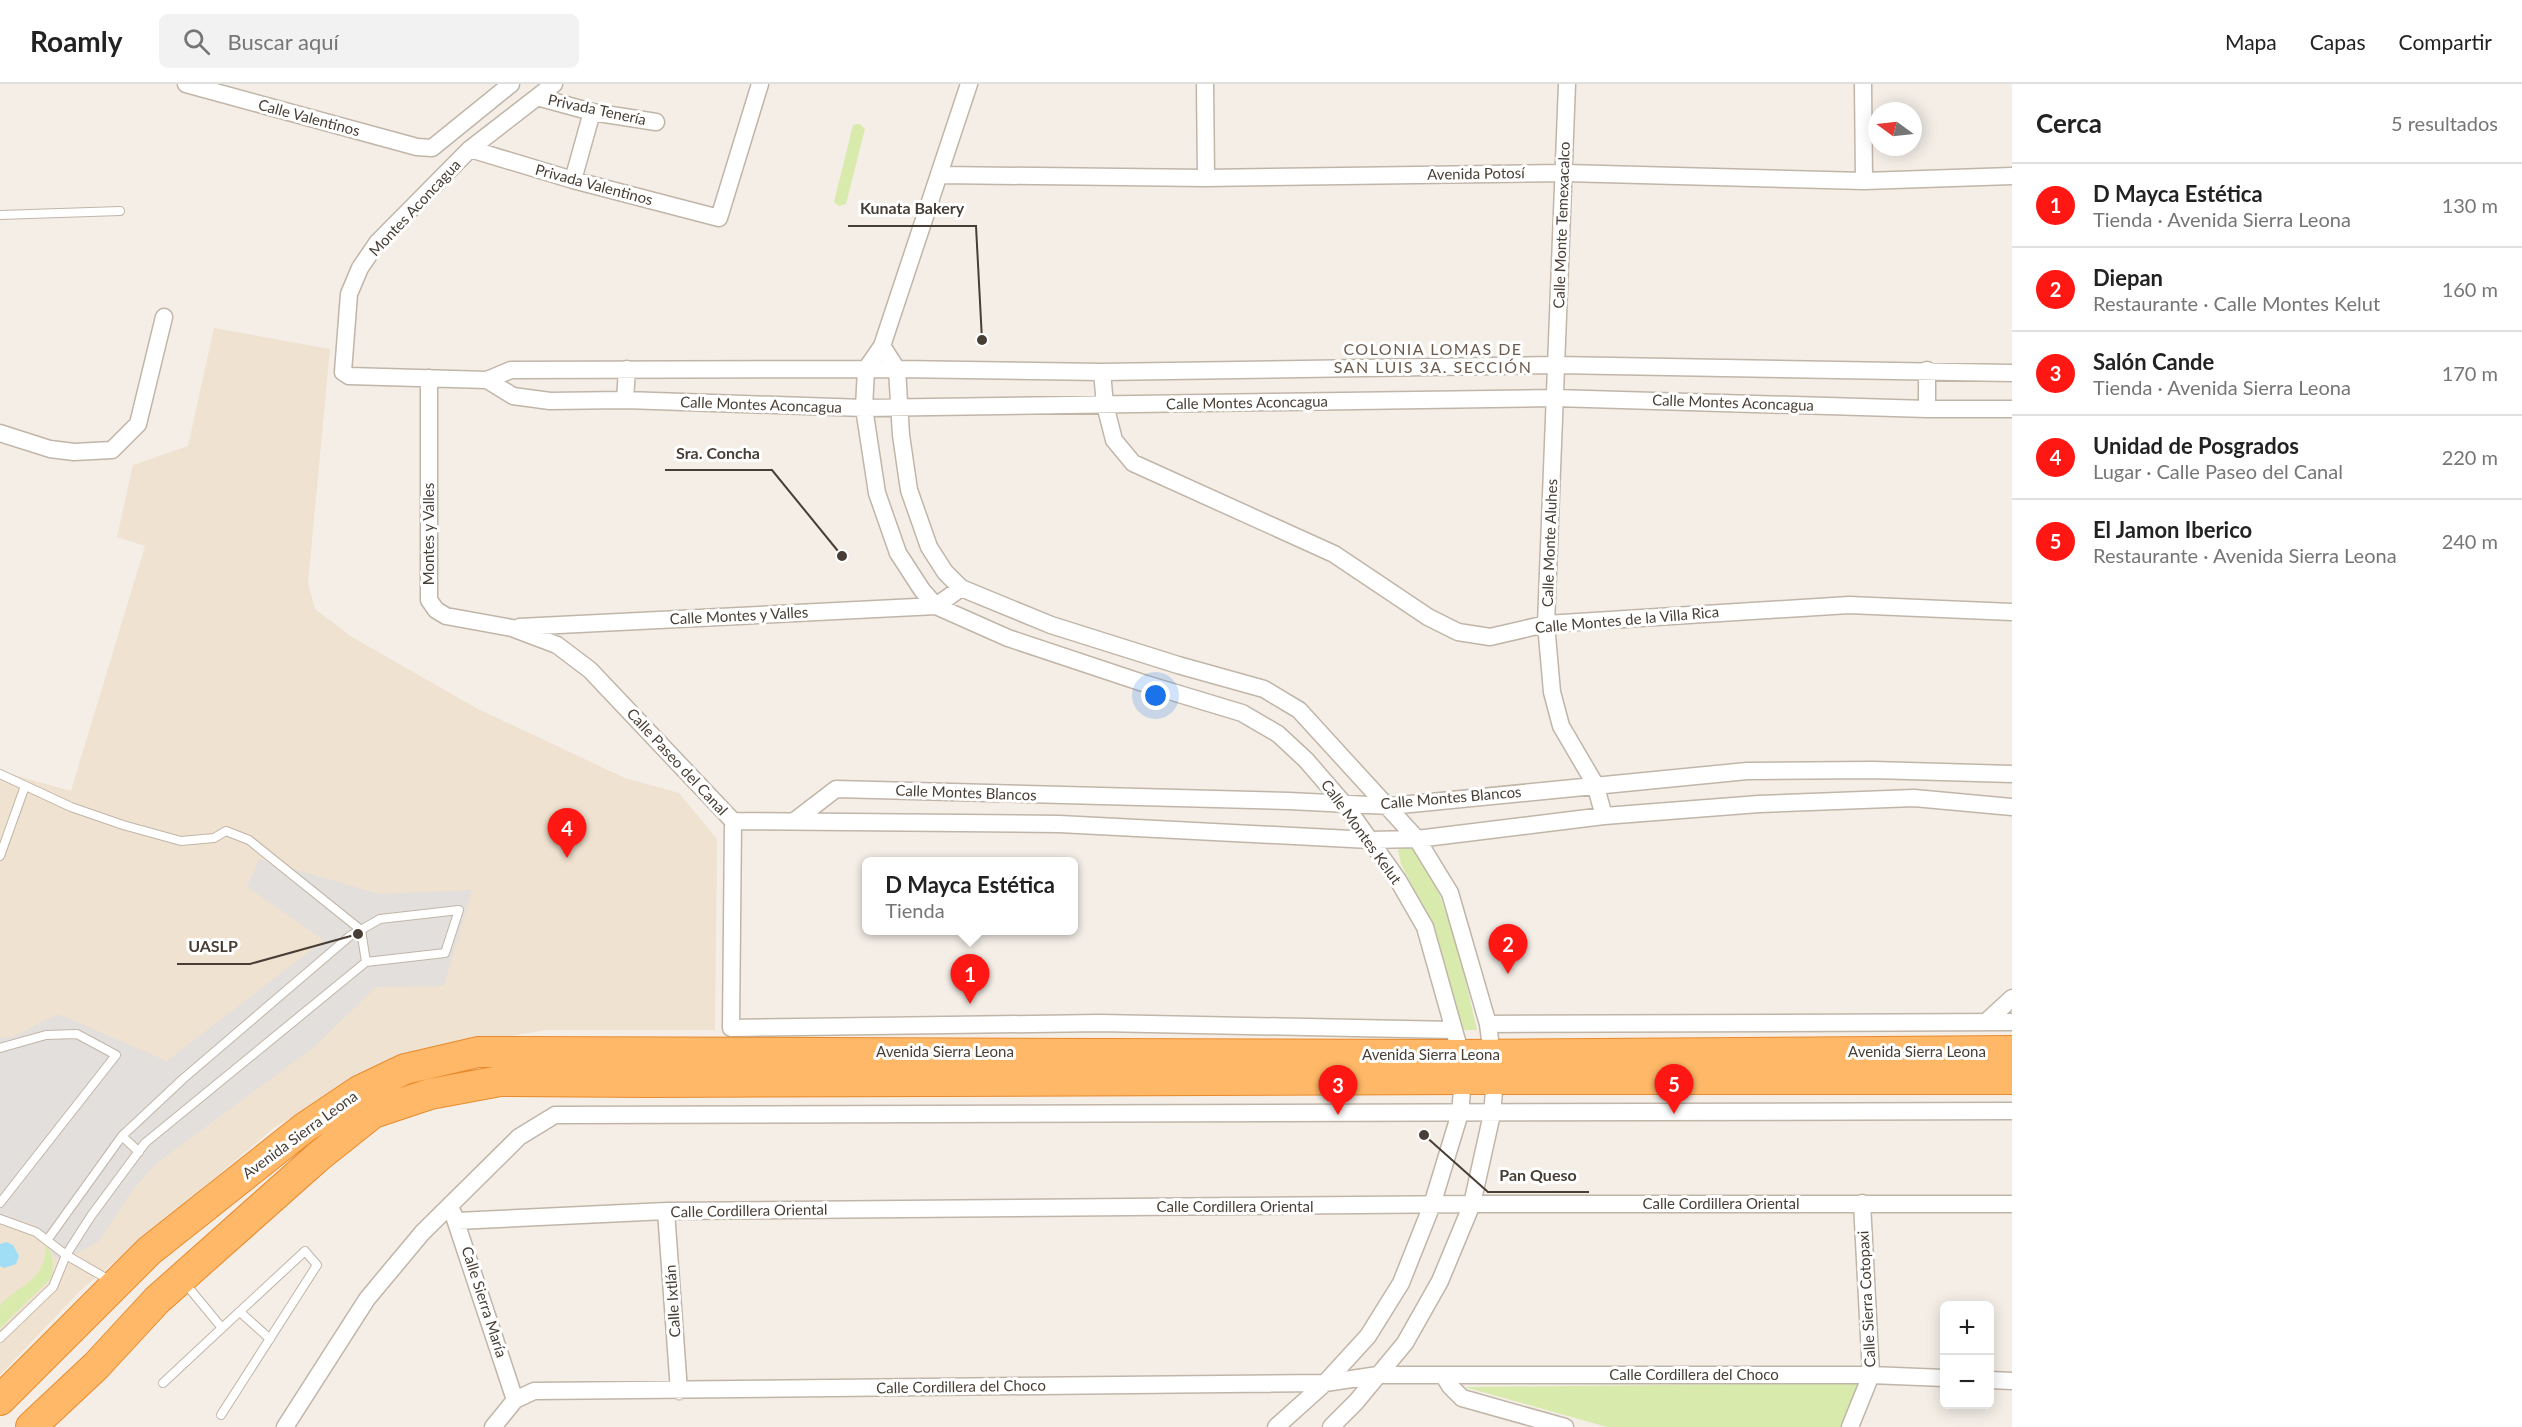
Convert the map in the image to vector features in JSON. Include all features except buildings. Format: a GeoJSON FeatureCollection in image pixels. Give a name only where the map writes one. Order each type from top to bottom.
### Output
{"type":"FeatureCollection","features":[{"type":"Feature","properties":{"kind":"highway","name":"Avenida Sierra Leona"},"geometry":{"type":"LineString","coordinates":[[1494,1067],[2012,1051]]}},
{"type":"Feature","properties":{"kind":"highway","name":"Avenida Sierra Leona"},"geometry":{"type":"LineString","coordinates":[[0,1400],[148,1251],[298,1133],[359,1091],[405,1069],[478,1052],[1217,1067]]}},
{"type":"Feature","properties":{"kind":"highway","name":"Avenida Sierra Leona"},"geometry":{"type":"LineString","coordinates":[[31,1427],[96,1366],[157,1300],[319,1155],[373,1113],[430,1094],[500,1081],[648,1082],[1217,1067],[1459,1055],[1494,1067],[2012,1079]]}},
{"type":"Feature","properties":{"kind":"highway"},"geometry":{"type":"LineString","coordinates":[[181,1278],[185,1260],[195,1245],[298,1133]]}},
{"type":"Feature","properties":{"kind":"highway"},"geometry":{"type":"LineString","coordinates":[[96,1366],[104,1347],[125,1319],[129,1309],[129,1302],[116,1284]]}},
{"type":"Feature","properties":{"kind":"street","name":"Calle Valentinos"},"geometry":{"type":"LineString","coordinates":[[186,84],[417,147],[432,148],[511,84]]}},
{"type":"Feature","properties":{"kind":"street"},"geometry":{"type":"LineString","coordinates":[[470,149],[554,84]]}},
{"type":"Feature","properties":{"kind":"street","name":"Privada Valentinos"},"geometry":{"type":"LineString","coordinates":[[470,149],[573,180],[719,218],[760,84]]}},
{"type":"Feature","properties":{"kind":"street"},"geometry":{"type":"LineString","coordinates":[[866,369],[882,346],[969,84]]}},
{"type":"Feature","properties":{"kind":"street"},"geometry":{"type":"LineString","coordinates":[[1205,84],[1206,178]]}},
{"type":"Feature","properties":{"kind":"street","name":"Calle Monte Temexacalco"},"geometry":{"type":"LineString","coordinates":[[1556,365],[1567,84]]}},
{"type":"Feature","properties":{"kind":"street"},"geometry":{"type":"LineString","coordinates":[[1863,84],[1864,181]]}},
{"type":"Feature","properties":{"kind":"street","name":"Privada Tenería"},"geometry":{"type":"LineString","coordinates":[[537,97],[592,112],[656,122]]}},
{"type":"Feature","properties":{"kind":"street"},"geometry":{"type":"LineString","coordinates":[[573,180],[592,112]]}},
{"type":"Feature","properties":{"kind":"street","name":"Montes Aconcagua"},"geometry":{"type":"LineString","coordinates":[[343,372],[349,294],[360,268],[377,243],[470,149]]}},
{"type":"Feature","properties":{"kind":"street","name":"Avenida Potosí"},"geometry":{"type":"LineString","coordinates":[[940,175],[1206,178],[1565,173],[1864,181],[2012,176]]}},
{"type":"Feature","properties":{"kind":"street"},"geometry":{"type":"LineString","coordinates":[[0,433],[50,449],[74,452],[112,450],[138,424],[164,317]]}},
{"type":"Feature","properties":{"kind":"street"},"geometry":{"type":"LineString","coordinates":[[882,346],[897,369]]}},
{"type":"Feature","properties":{"kind":"street","name":"Calle Montes Aconcagua"},"geometry":{"type":"LineString","coordinates":[[343,372],[349,376],[487,380],[512,370],[627,369],[1102,372],[1556,365],[2012,373]]}},
{"type":"Feature","properties":{"kind":"street","name":"Calle Monte Aluhes"},"geometry":{"type":"LineString","coordinates":[[1556,365],[1546,624],[1552,692],[1561,726],[1595,784],[1604,816]]}},
{"type":"Feature","properties":{"kind":"street"},"geometry":{"type":"LineString","coordinates":[[625,400],[627,369]]}},
{"type":"Feature","properties":{"kind":"street","name":"Calle Montes Kelut"},"geometry":{"type":"LineString","coordinates":[[866,369],[864,408],[877,493],[898,553],[922,590],[936,606],[1008,638],[1242,713],[1278,734],[1306,760],[1345,805],[1398,880],[1425,927],[1459,1055],[1460,1113],[1432,1205],[1401,1283],[1368,1336],[1325,1383],[1276,1427]]}},
{"type":"Feature","properties":{"kind":"street","name":"Calle Montes Kelut"},"geometry":{"type":"LineString","coordinates":[[897,369],[901,435],[909,490],[929,547],[945,572],[961,588],[1051,625],[1264,689],[1299,710],[1390,806],[1417,839],[1450,893],[1488,1024],[1494,1067],[1492,1114],[1472,1204],[1440,1281],[1405,1343],[1356,1402],[1331,1427]]}},
{"type":"Feature","properties":{"kind":"street"},"geometry":{"type":"LineString","coordinates":[[1927,370],[1927,409]]}},
{"type":"Feature","properties":{"kind":"street","name":"Calle Montes de la Villa Rica"},"geometry":{"type":"LineString","coordinates":[[1102,372],[1105,405],[1114,440],[1132,463],[1334,554],[1428,617],[1458,632],[1490,637],[1546,624],[1849,605],[2012,612]]}},
{"type":"Feature","properties":{"kind":"street","name":"Montes y Valles"},"geometry":{"type":"LineString","coordinates":[[429,378],[429,600],[436,610],[446,616],[512,628]]}},
{"type":"Feature","properties":{"kind":"street","name":"Calle Montes Aconcagua"},"geometry":{"type":"LineString","coordinates":[[487,380],[513,396],[550,401],[625,400],[864,408],[1555,398],[1927,409],[2012,409]]}},
{"type":"Feature","properties":{"kind":"street"},"geometry":{"type":"LineString","coordinates":[[936,606],[961,588]]}},
{"type":"Feature","properties":{"kind":"street","name":"Calle Montes y Valles"},"geometry":{"type":"LineString","coordinates":[[512,628],[936,606]]}},
{"type":"Feature","properties":{"kind":"street","name":"Calle Paseo del Canal"},"geometry":{"type":"LineString","coordinates":[[512,628],[557,645],[590,670],[733,821],[731,1028]]}},
{"type":"Feature","properties":{"kind":"street","name":"Calle Montes Blancos"},"geometry":{"type":"LineString","coordinates":[[793,822],[836,789],[1289,801],[1390,806],[1595,784],[1747,771],[1874,770],[2012,774]]}},
{"type":"Feature","properties":{"kind":"street","name":"Calle Montes Blancos"},"geometry":{"type":"LineString","coordinates":[[733,821],[1059,824],[1370,840],[1417,839],[1604,816],[1760,804],[1914,798],[2012,807]]}},
{"type":"Feature","properties":{"kind":"street"},"geometry":{"type":"LineString","coordinates":[[1986,1022],[2012,998]]}},
{"type":"Feature","properties":{"kind":"street","name":"Avenida Sierra Leona"},"geometry":{"type":"LineString","coordinates":[[1488,1024],[2012,1022]]}},
{"type":"Feature","properties":{"kind":"street","name":"Avenida Sierra Leona"},"geometry":{"type":"LineString","coordinates":[[731,1028],[1100,1023],[1459,1055]]}},
{"type":"Feature","properties":{"kind":"street"},"geometry":{"type":"LineString","coordinates":[[285,1427],[368,1299],[422,1233],[519,1137],[555,1115],[2012,1112]]}},
{"type":"Feature","properties":{"kind":"street","name":"Calle Sierra Cotopaxi"},"geometry":{"type":"LineString","coordinates":[[1850,1427],[1871,1375],[1862,1203]]}},
{"type":"Feature","properties":{"kind":"street","name":"Calle Cordillera Oriental"},"geometry":{"type":"LineString","coordinates":[[458,1221],[666,1211],[1472,1204],[2012,1204]]}},
{"type":"Feature","properties":{"kind":"street","name":"Calle Sierra María"},"geometry":{"type":"LineString","coordinates":[[450,1206],[458,1221],[515,1400]]}},
{"type":"Feature","properties":{"kind":"street","name":"Calle Ixtlán"},"geometry":{"type":"LineString","coordinates":[[666,1211],[679,1390]]}},
{"type":"Feature","properties":{"kind":"street","name":"Calle Cordillera del Choco"},"geometry":{"type":"LineString","coordinates":[[515,1400],[534,1391],[1325,1383],[1378,1375],[1871,1375],[1940,1378]]}},
{"type":"Feature","properties":{"kind":"street"},"geometry":{"type":"LineString","coordinates":[[1443,1375],[1462,1398],[1565,1427]]}},
{"type":"Feature","properties":{"kind":"street"},"geometry":{"type":"LineString","coordinates":[[1994,1380],[2012,1381]]}},
{"type":"Feature","properties":{"kind":"street"},"geometry":{"type":"LineString","coordinates":[[493,1427],[515,1400]]}},
{"type":"Feature","properties":{"kind":"lane"},"geometry":{"type":"LineString","coordinates":[[0,215],[120,211]]}},
{"type":"Feature","properties":{"kind":"lane"},"geometry":{"type":"LineString","coordinates":[[0,774],[71,807],[180,841],[214,838],[226,831],[249,840],[361,930],[366,962]]}},
{"type":"Feature","properties":{"kind":"lane"},"geometry":{"type":"LineString","coordinates":[[0,856],[25,786]]}},
{"type":"Feature","properties":{"kind":"lane"},"geometry":{"type":"LineString","coordinates":[[0,1338],[53,1287],[66,1255],[91,1216],[145,1143],[366,962],[445,953],[459,910],[380,918],[350,936],[184,1078],[122,1136],[48,1239]]}},
{"type":"Feature","properties":{"kind":"lane"},"geometry":{"type":"LineString","coordinates":[[0,1048],[46,1035],[77,1034],[116,1055],[0,1203]]}},
{"type":"Feature","properties":{"kind":"lane"},"geometry":{"type":"LineString","coordinates":[[122,1136],[139,1152]]}},
{"type":"Feature","properties":{"kind":"lane"},"geometry":{"type":"LineString","coordinates":[[0,1219],[36,1232],[66,1255],[116,1284]]}},
{"type":"Feature","properties":{"kind":"lane"},"geometry":{"type":"LineString","coordinates":[[163,1383],[305,1251],[317,1265],[221,1415]]}},
{"type":"Feature","properties":{"kind":"lane"},"geometry":{"type":"LineString","coordinates":[[181,1278],[222,1328]]}},
{"type":"Feature","properties":{"kind":"lane"},"geometry":{"type":"LineString","coordinates":[[240,1311],[270,1339]]}},
{"type":"Feature","properties":{"kind":"shaded area"},"geometry":{"type":"Polygon","coordinates":[[[214,328],[330,349],[308,583],[315,609],[352,637],[478,709],[625,778],[679,793],[717,839],[715,1030],[545,1030],[401,1055],[275,1127],[81,1290],[0,1375],[0,771],[71,791],[145,546],[117,537],[133,465],[188,446],[214,328]]]}},
{"type":"Feature","properties":{"kind":"shaded area"},"geometry":{"type":"Polygon","coordinates":[[[259,859],[379,894],[472,890],[444,986],[376,987],[314,1047],[158,1162],[133,1189],[99,1241],[68,1258],[55,1258],[35,1225],[17,1219],[0,1221],[0,1038],[13,1037],[58,1014],[167,1061],[324,940],[247,887],[259,859]]]}},
{"type":"Feature","properties":{"kind":"green space"},"geometry":{"type":"Polygon","coordinates":[[[860,124],[865,129],[846,204],[839,206],[834,202],[853,125],[860,124]]]}},
{"type":"Feature","properties":{"kind":"green space"},"geometry":{"type":"Polygon","coordinates":[[[1408,843],[1419,849],[1435,882],[1457,944],[1477,1030],[1457,1030],[1430,920],[1401,864],[1398,851],[1401,845],[1408,843]]]}},
{"type":"Feature","properties":{"kind":"green space"},"geometry":{"type":"Polygon","coordinates":[[[45,1245],[52,1260],[51,1278],[0,1328],[0,1306],[37,1274],[44,1257],[45,1245]]]}},
{"type":"Feature","properties":{"kind":"green space"},"geometry":{"type":"Polygon","coordinates":[[[1860,1383],[1842,1427],[1607,1427],[1464,1387],[1860,1383]]]}},
{"type":"Feature","properties":{"kind":"water"},"geometry":{"type":"Polygon","coordinates":[[[6,1242],[13,1245],[19,1256],[16,1264],[4,1268],[0,1266],[0,1244],[6,1242]]]}},
{"type":"Feature","properties":{"kind":"place","name":"Kunata Bakery"},"geometry":{"type":"Point","coordinates":[982,340]}},
{"type":"Feature","properties":{"kind":"place","name":"Sra. Concha"},"geometry":{"type":"Point","coordinates":[842,556]}},
{"type":"Feature","properties":{"kind":"place","name":"Unidad de Posgrados"},"geometry":{"type":"Point","coordinates":[567,858]}},
{"type":"Feature","properties":{"kind":"place","name":"UASLP"},"geometry":{"type":"Point","coordinates":[358,934]}},
{"type":"Feature","properties":{"kind":"place","name":"Diepan"},"geometry":{"type":"Point","coordinates":[1508,974]}},
{"type":"Feature","properties":{"kind":"place","name":"D Mayca Estética"},"geometry":{"type":"Point","coordinates":[970,1004]}},
{"type":"Feature","properties":{"kind":"place","name":"El Jamon Iberico"},"geometry":{"type":"Point","coordinates":[1674,1114]}},
{"type":"Feature","properties":{"kind":"place","name":"Salón Cande"},"geometry":{"type":"Point","coordinates":[1338,1115]}},
{"type":"Feature","properties":{"kind":"place","name":"Pan Queso"},"geometry":{"type":"Point","coordinates":[1424,1135]}},
{"type":"Feature","properties":{"kind":"district","name":"COLONIA LOMAS DE SAN LUIS 3A. SECCIÓN"},"geometry":{"type":"Point","coordinates":[1433,358]}}]}
